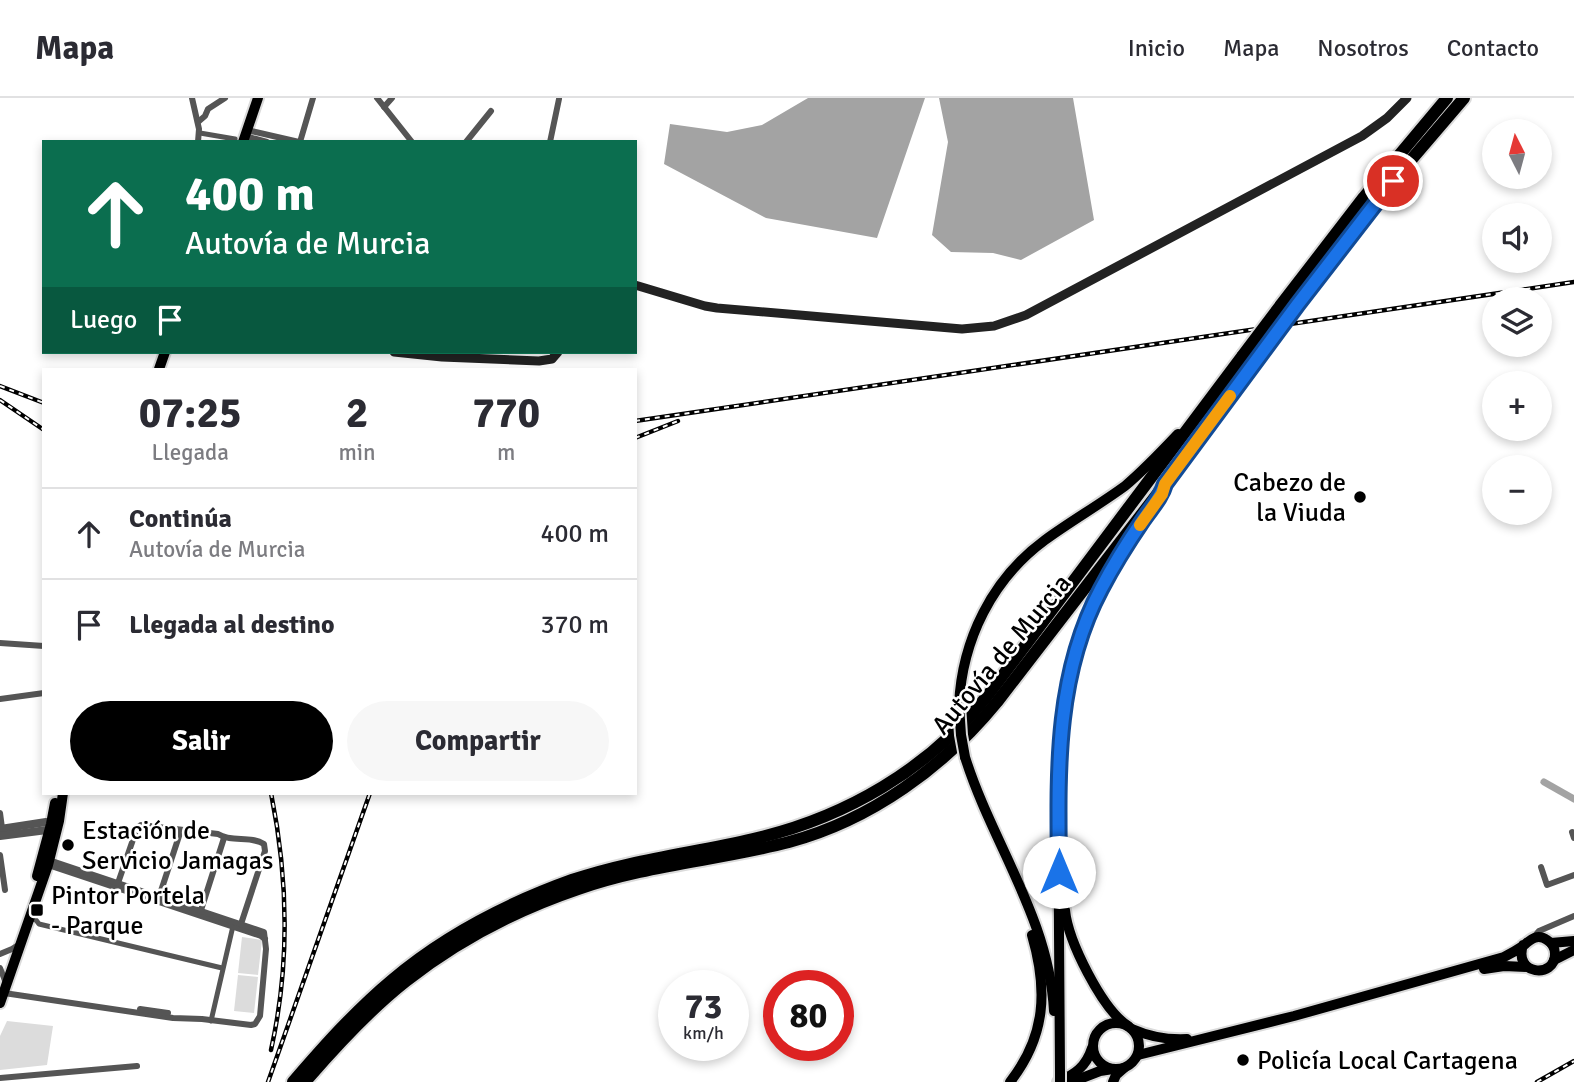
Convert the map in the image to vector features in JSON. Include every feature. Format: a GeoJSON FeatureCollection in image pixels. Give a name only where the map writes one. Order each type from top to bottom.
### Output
{"type":"FeatureCollection","features":[{"type":"Feature","properties":{"kind":"highway","name":"Autovía de Murcia"},"geometry":{"type":"LineString","coordinates":[[305,1082],[398,988],[485,929],[586,886],[710,853],[838,811],[884,786],[938,747],[988,695],[1280,306],[1364,197],[1447,98]]}},
{"type":"Feature","properties":{"kind":"highway","name":"Autovía de Murcia"},"geometry":{"type":"LineString","coordinates":[[293,1082],[344,1026],[392,980],[433,950],[481,921],[536,894],[626,865],[775,845],[827,829],[883,801],[938,763],[985,718],[1393,181],[1464,98]]}},
{"type":"Feature","properties":{"kind":"main road"},"geometry":{"type":"LineString","coordinates":[[242,137],[258,98]]}},
{"type":"Feature","properties":{"kind":"main road"},"geometry":{"type":"LineString","coordinates":[[637,286],[717,308],[962,329],[994,326],[1026,315],[1362,136],[1387,118],[1407,98]]}},
{"type":"Feature","properties":{"kind":"main road"},"geometry":{"type":"LineString","coordinates":[[417,354],[547,360],[556,354]]}},
{"type":"Feature","properties":{"kind":"main road"},"geometry":{"type":"LineString","coordinates":[[1058,1079],[1047,960],[1030,909],[965,757],[959,705],[968,648],[988,602],[1005,577],[1022,559],[1043,541],[1137,476],[1194,420]]}},
{"type":"Feature","properties":{"kind":"main road"},"geometry":{"type":"LineString","coordinates":[[1058,1079],[1059,754],[1063,713],[1080,639],[1101,590],[1142,521],[1162,494],[1165,484]]}},
{"type":"Feature","properties":{"kind":"main road"},"geometry":{"type":"LineString","coordinates":[[47,859],[57,795]]}},
{"type":"Feature","properties":{"kind":"main road"},"geometry":{"type":"LineString","coordinates":[[51,826],[61,795]]}},
{"type":"Feature","properties":{"kind":"main road"},"geometry":{"type":"LineString","coordinates":[[4,993],[59,821],[62,795]]}},
{"type":"Feature","properties":{"kind":"main road"},"geometry":{"type":"LineString","coordinates":[[1059,817],[1068,928],[1072,941],[1114,1015],[1141,1033],[1166,1039],[1224,1034]]}},
{"type":"Feature","properties":{"kind":"main road"},"geometry":{"type":"LineString","coordinates":[[989,818],[1025,910],[1036,947],[1042,986],[1041,1013],[1035,1037],[1026,1060],[1010,1082]]}},
{"type":"Feature","properties":{"kind":"main road"},"geometry":{"type":"LineString","coordinates":[[1138,1055],[1447,974],[1503,957],[1528,942],[1544,938],[1555,951],[1551,965],[1542,970],[1504,966],[1447,974]]}},
{"type":"Feature","properties":{"kind":"main road"},"geometry":{"type":"LineString","coordinates":[[1550,942],[1574,941]]}},
{"type":"Feature","properties":{"kind":"main road"},"geometry":{"type":"LineString","coordinates":[[1527,967],[1521,957],[1528,942]]}},
{"type":"Feature","properties":{"kind":"main road"},"geometry":{"type":"LineString","coordinates":[[1554,960],[1574,950]]}},
{"type":"Feature","properties":{"kind":"main road"},"geometry":{"type":"LineString","coordinates":[[1058,1079],[1076,1073],[1084,1065],[1097,1032],[1107,1025],[1118,1023],[1130,1027],[1139,1041],[1138,1055],[1132,1063],[1072,1082]]}},
{"type":"Feature","properties":{"kind":"main road"},"geometry":{"type":"LineString","coordinates":[[1093,1041],[1097,1060],[1106,1067],[1120,1069]]}},
{"type":"Feature","properties":{"kind":"main road"},"geometry":{"type":"LineString","coordinates":[[1113,1082],[1120,1069]]}},
{"type":"Feature","properties":{"kind":"street"},"geometry":{"type":"LineString","coordinates":[[192,98],[200,133],[198,140]]}},
{"type":"Feature","properties":{"kind":"street"},"geometry":{"type":"LineString","coordinates":[[198,122],[208,109],[225,98]]}},
{"type":"Feature","properties":{"kind":"street"},"geometry":{"type":"LineString","coordinates":[[301,140],[313,98]]}},
{"type":"Feature","properties":{"kind":"street"},"geometry":{"type":"LineString","coordinates":[[377,98],[410,140]]}},
{"type":"Feature","properties":{"kind":"street"},"geometry":{"type":"LineString","coordinates":[[384,107],[392,98]]}},
{"type":"Feature","properties":{"kind":"street"},"geometry":{"type":"LineString","coordinates":[[550,140],[559,99]]}},
{"type":"Feature","properties":{"kind":"street"},"geometry":{"type":"LineString","coordinates":[[468,140],[491,111]]}},
{"type":"Feature","properties":{"kind":"street"},"geometry":{"type":"LineString","coordinates":[[200,133],[277,140]]}},
{"type":"Feature","properties":{"kind":"street"},"geometry":{"type":"LineString","coordinates":[[452,354],[463,358]]}},
{"type":"Feature","properties":{"kind":"street"},"geometry":{"type":"LineString","coordinates":[[0,643],[42,646]]}},
{"type":"Feature","properties":{"kind":"street"},"geometry":{"type":"LineString","coordinates":[[0,699],[42,692]]}},
{"type":"Feature","properties":{"kind":"street"},"geometry":{"type":"LineString","coordinates":[[0,813],[0,832]]}},
{"type":"Feature","properties":{"kind":"street"},"geometry":{"type":"LineString","coordinates":[[46,822],[51,826],[47,830],[25,833],[0,832],[46,822]]}},
{"type":"Feature","properties":{"kind":"street"},"geometry":{"type":"LineString","coordinates":[[118,883],[137,828],[142,825],[218,834],[224,838],[262,843],[265,851],[222,968],[211,1021]]}},
{"type":"Feature","properties":{"kind":"street"},"geometry":{"type":"LineString","coordinates":[[159,897],[181,830]]}},
{"type":"Feature","properties":{"kind":"street"},"geometry":{"type":"LineString","coordinates":[[25,833],[38,839],[47,859],[237,925]]}},
{"type":"Feature","properties":{"kind":"street"},"geometry":{"type":"LineString","coordinates":[[201,910],[224,838]]}},
{"type":"Feature","properties":{"kind":"street"},"geometry":{"type":"LineString","coordinates":[[0,855],[5,890]]}},
{"type":"Feature","properties":{"kind":"street"},"geometry":{"type":"LineString","coordinates":[[0,954],[8,957],[14,966],[6,969],[0,967],[4,993],[173,1018],[251,1025],[255,1024],[260,1016],[265,939],[261,936],[201,910],[47,859]]}},
{"type":"Feature","properties":{"kind":"street"},"geometry":{"type":"LineString","coordinates":[[1541,867],[1547,885],[1574,875]]}},
{"type":"Feature","properties":{"kind":"street"},"geometry":{"type":"LineString","coordinates":[[29,916],[39,924],[222,968]]}},
{"type":"Feature","properties":{"kind":"street"},"geometry":{"type":"LineString","coordinates":[[1528,942],[1539,931],[1574,916]]}},
{"type":"Feature","properties":{"kind":"street"},"geometry":{"type":"LineString","coordinates":[[1550,942],[1550,931],[1557,924]]}},
{"type":"Feature","properties":{"kind":"street"},"geometry":{"type":"LineString","coordinates":[[0,954],[12,950],[21,942]]}},
{"type":"Feature","properties":{"kind":"street"},"geometry":{"type":"LineString","coordinates":[[0,1078],[137,1066]]}},
{"type":"Feature","properties":{"kind":"shaded area"},"geometry":{"type":"Polygon","coordinates":[[[808,98],[925,98],[877,238],[766,218],[664,164],[670,124],[727,132],[762,125],[808,98]]]}},
{"type":"Feature","properties":{"kind":"shaded area"},"geometry":{"type":"Polygon","coordinates":[[[939,98],[1073,98],[1094,220],[1021,260],[993,253],[951,252],[932,235],[948,142],[939,98]]]}},
{"type":"Feature","properties":{"kind":"shaded area"},"geometry":{"type":"Polygon","coordinates":[[[242,937],[262,940],[258,975],[238,973],[242,937]]]}},
{"type":"Feature","properties":{"kind":"shaded area"},"geometry":{"type":"Polygon","coordinates":[[[238,975],[258,977],[254,1013],[234,1011],[238,975]]]}},
{"type":"Feature","properties":{"kind":"shaded area"},"geometry":{"type":"Polygon","coordinates":[[[7,1021],[53,1026],[47,1065],[0,1070],[0,1036],[7,1021]]]}},
{"type":"Feature","properties":{"kind":"waterway"},"geometry":{"type":"LineString","coordinates":[[1544,782],[1574,799]]}},
{"type":"Feature","properties":{"kind":"railway"},"geometry":{"type":"LineString","coordinates":[[637,421],[1574,282]]}},
{"type":"Feature","properties":{"kind":"railway"},"geometry":{"type":"LineString","coordinates":[[0,386],[42,402]]}},
{"type":"Feature","properties":{"kind":"railway"},"geometry":{"type":"LineString","coordinates":[[0,400],[42,429]]}},
{"type":"Feature","properties":{"kind":"railway"},"geometry":{"type":"LineString","coordinates":[[637,437],[678,421]]}},
{"type":"Feature","properties":{"kind":"railway"},"geometry":{"type":"LineString","coordinates":[[271,795],[281,857],[284,953],[271,1050]]}},
{"type":"Feature","properties":{"kind":"railway"},"geometry":{"type":"LineString","coordinates":[[268,1082],[369,795]]}},
{"type":"Feature","properties":{"kind":"railway"},"geometry":{"type":"LineString","coordinates":[[1537,1082],[1574,1061]]}},
{"type":"Feature","properties":{"kind":"slow traffic"},"geometry":{"type":"LineString","coordinates":[[1140,525],[1162,494],[1165,484],[1230,396]]}},
{"type":"Feature","properties":{"kind":"place","name":"Cabezo de la Viuda"},"geometry":{"type":"Point","coordinates":[1360,497]}},
{"type":"Feature","properties":{"kind":"place","name":"Estación de Servicio Jamagas"},"geometry":{"type":"Point","coordinates":[68,845]}},
{"type":"Feature","properties":{"kind":"place","name":"Pintor Portela - Parque"},"geometry":{"type":"Point","coordinates":[37,910]}},
{"type":"Feature","properties":{"kind":"place","name":"Policía Local Cartagena"},"geometry":{"type":"Point","coordinates":[1243,1060]}},
{"type":"Feature","properties":{"kind":"route"},"geometry":{"type":"LineString","coordinates":[[1059,872],[1058,776],[1066,691],[1084,629],[1101,590],[1142,521],[1162,494],[1165,484],[1393,181]]}}]}
